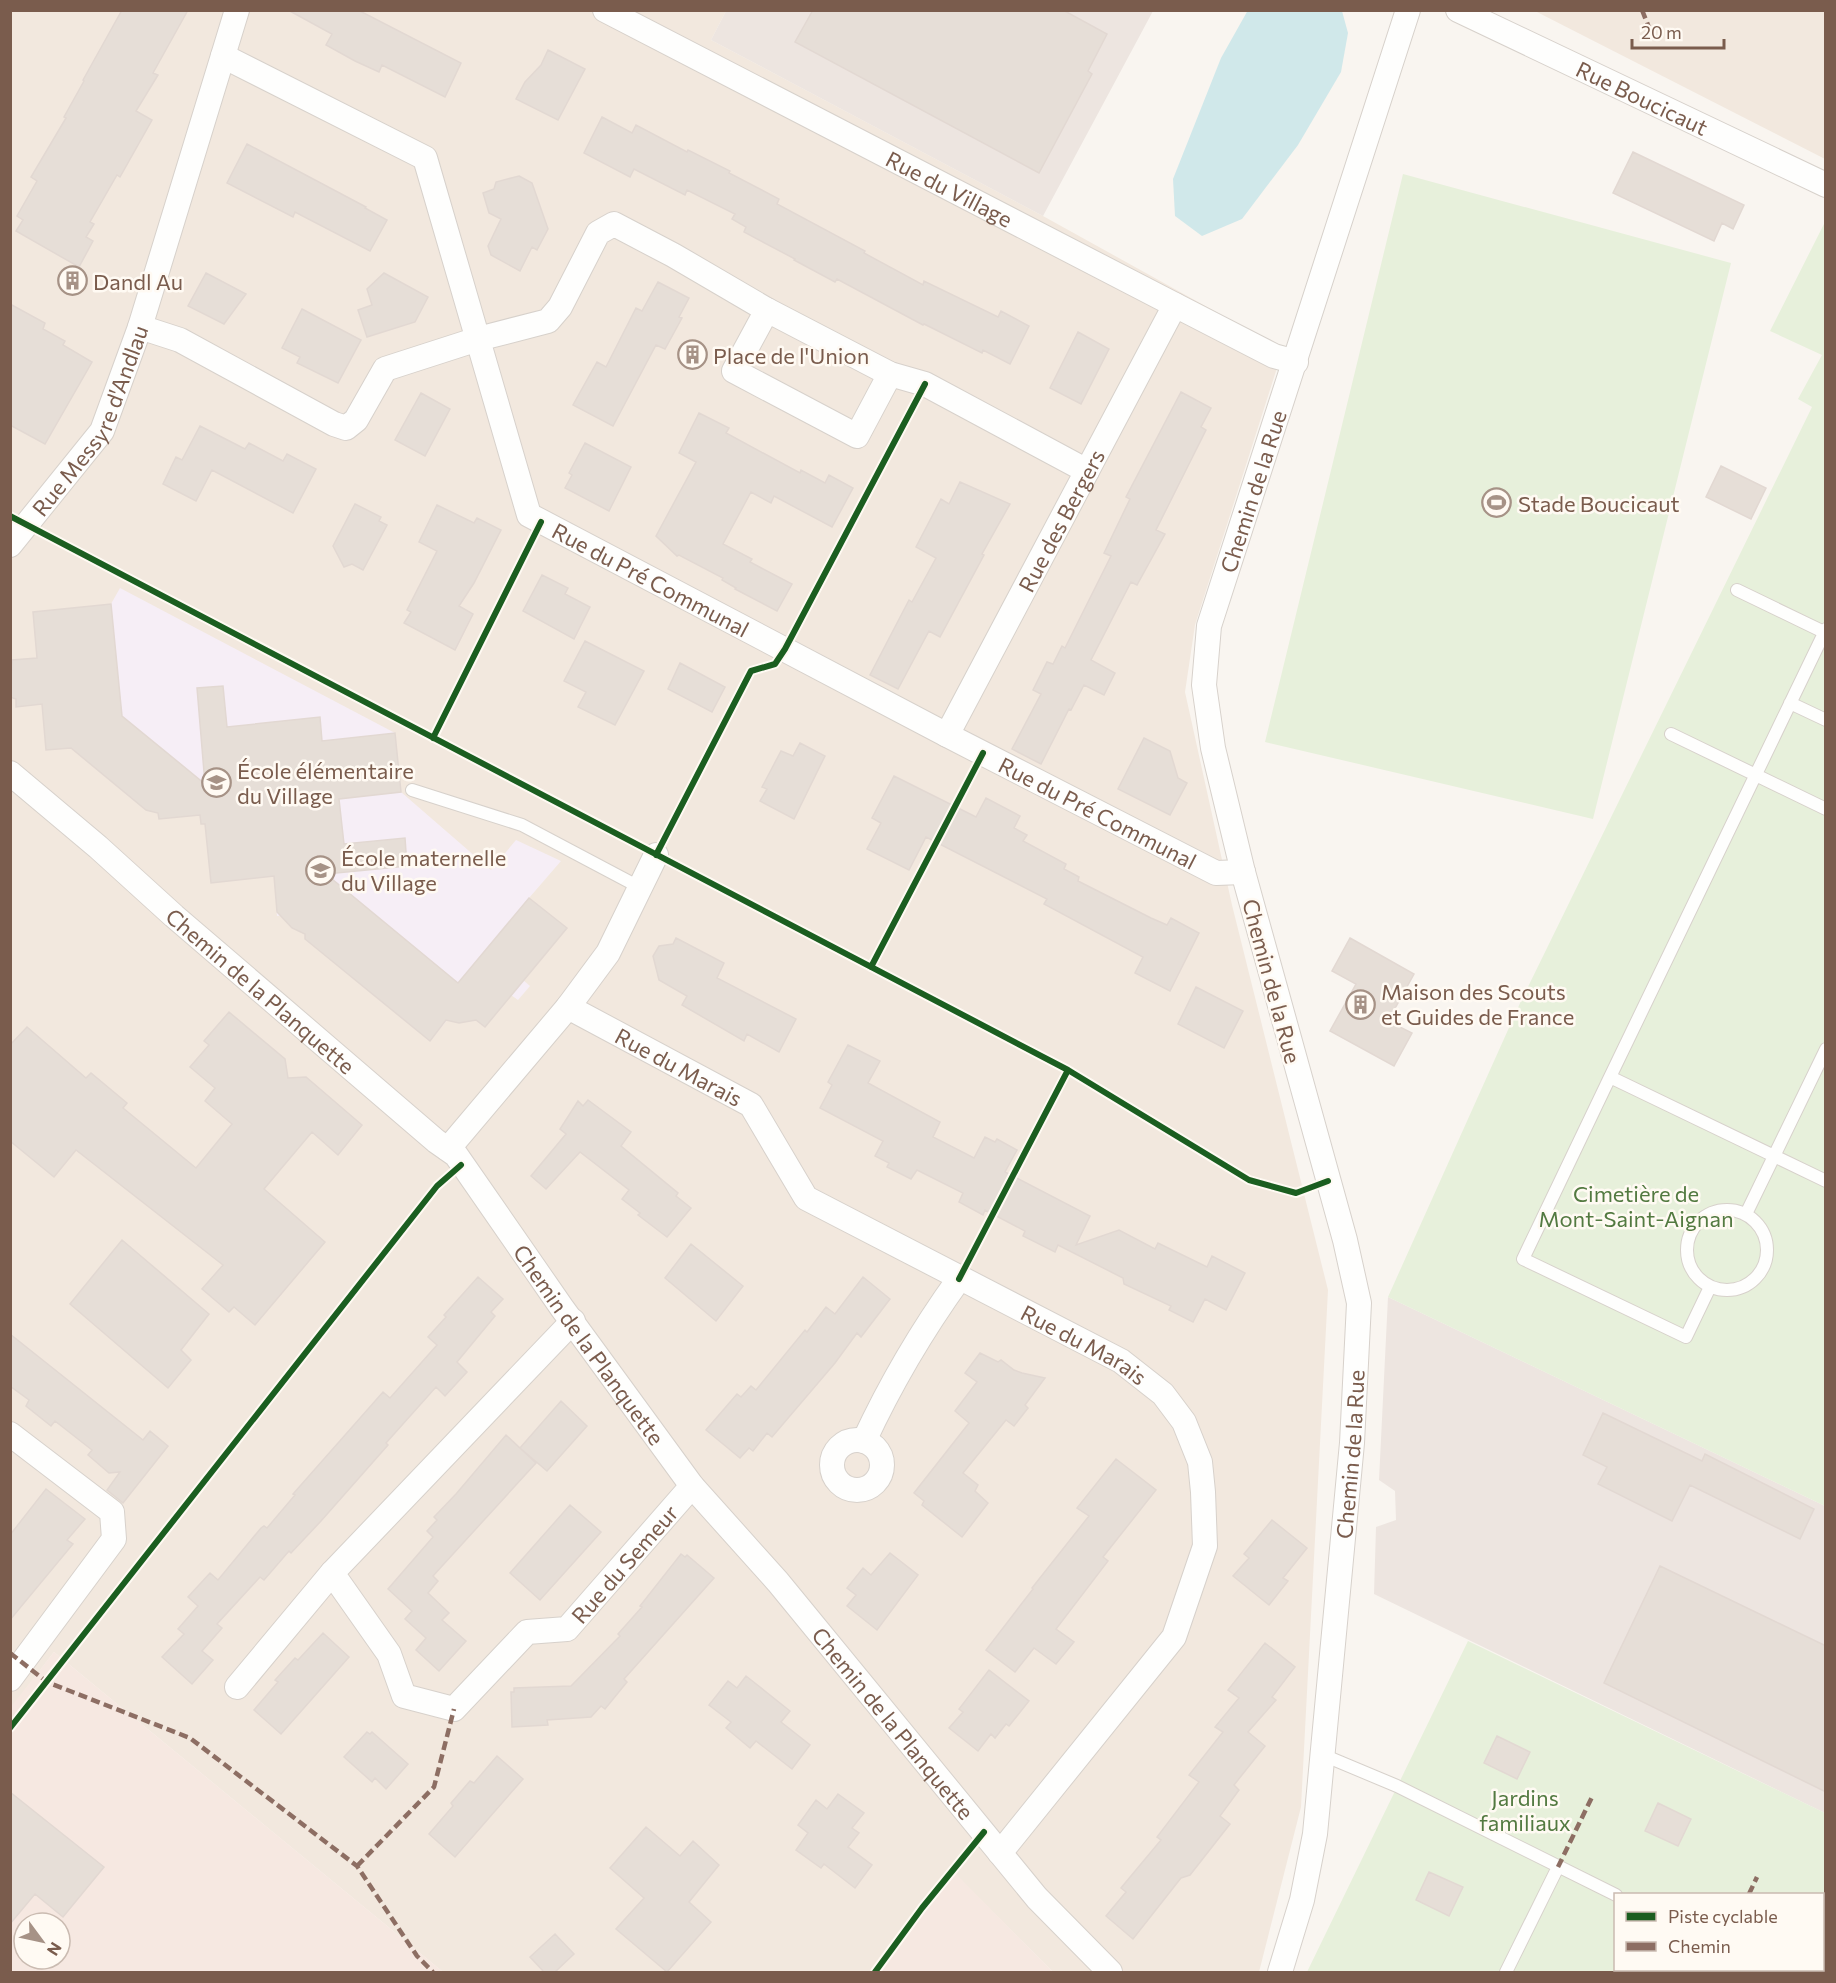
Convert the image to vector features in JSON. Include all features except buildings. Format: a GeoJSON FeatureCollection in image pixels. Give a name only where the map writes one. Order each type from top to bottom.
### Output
{"type":"FeatureCollection","features":[{"type":"Feature","properties":{"kind":"street","name":"Rue Messyre d'Andlau"},"geometry":{"type":"LineString","coordinates":[[10,545],[102,431],[140,327],[237,10]]}},
{"type":"Feature","properties":{"kind":"street","name":"Rue du Village"},"geometry":{"type":"LineString","coordinates":[[605,10],[1274,356],[1296,362]]}},
{"type":"Feature","properties":{"kind":"street","name":"Chemin de la Rue"},"geometry":{"type":"LineString","coordinates":[[1280,1972],[1302,1900],[1315,1834],[1352,1443],[1359,1303],[1345,1240],[1243,872],[1213,748],[1204,685],[1209,626],[1408,10]]}},
{"type":"Feature","properties":{"kind":"street","name":"Rue Boucicaut"},"geometry":{"type":"LineString","coordinates":[[1458,10],[1826,185]]}},
{"type":"Feature","properties":{"kind":"street","name":"Rue du Pré Communal"},"geometry":{"type":"LineString","coordinates":[[223,56],[425,158],[529,515],[947,735],[1216,873],[1243,872]]}},
{"type":"Feature","properties":{"kind":"street"},"geometry":{"type":"LineString","coordinates":[[140,327],[180,340],[334,424],[346,428],[356,420],[385,369],[478,339],[548,321],[560,307],[598,233],[614,224],[673,255],[767,310],[890,374],[925,384],[1087,471]]}},
{"type":"Feature","properties":{"kind":"street","name":"Rue des Bergers"},"geometry":{"type":"LineString","coordinates":[[947,735],[1174,305]]}},
{"type":"Feature","properties":{"kind":"street"},"geometry":{"type":"LineString","coordinates":[[767,310],[734,371],[857,436],[890,374]]}},
{"type":"Feature","properties":{"kind":"street","name":"Chemin de la Planquette"},"geometry":{"type":"LineString","coordinates":[[10,774],[456,1155],[692,1486],[778,1581],[1037,1898],[1110,1972]]}},
{"type":"Feature","properties":{"kind":"street"},"geometry":{"type":"LineString","coordinates":[[448,1149],[568,1007],[608,953],[657,855]]}},
{"type":"Feature","properties":{"kind":"street","name":"Rue du Marais"},"geometry":{"type":"LineString","coordinates":[[568,1007],[751,1105],[806,1198],[1121,1361],[1163,1394],[1184,1422],[1200,1462],[1204,1546],[1174,1637],[1000,1853]]}},
{"type":"Feature","properties":{"kind":"street"},"geometry":{"type":"LineString","coordinates":[[864,1441],[900,1373],[959,1279]]}},
{"type":"Feature","properties":{"kind":"street"},"geometry":{"type":"LineString","coordinates":[[237,1687],[332,1573],[573,1322]]}},
{"type":"Feature","properties":{"kind":"street"},"geometry":{"type":"LineString","coordinates":[[10,1434],[111,1512],[114,1539],[10,1678]]}},
{"type":"Feature","properties":{"kind":"street","name":"Rue du Semeur"},"geometry":{"type":"LineString","coordinates":[[332,1573],[388,1654],[404,1696],[454,1709],[527,1632],[567,1629],[692,1486]]}},
{"type":"Feature","properties":{"kind":"lane"},"geometry":{"type":"LineString","coordinates":[[1710,1287],[1686,1337],[1523,1259],[1825,632],[1737,590]]}},
{"type":"Feature","properties":{"kind":"lane"},"geometry":{"type":"LineString","coordinates":[[1790,703],[1826,720]]}},
{"type":"Feature","properties":{"kind":"lane"},"geometry":{"type":"LineString","coordinates":[[1671,734],[1826,809]]}},
{"type":"Feature","properties":{"kind":"lane"},"geometry":{"type":"LineString","coordinates":[[412,790],[522,825],[640,888]]}},
{"type":"Feature","properties":{"kind":"lane"},"geometry":{"type":"LineString","coordinates":[[1746,1214],[1826,1049]]}},
{"type":"Feature","properties":{"kind":"lane"},"geometry":{"type":"LineString","coordinates":[[1610,1077],[1826,1180]]}},
{"type":"Feature","properties":{"kind":"lane"},"geometry":{"type":"LineString","coordinates":[[1721,1210],[1734,1210],[1746,1214],[1765,1234],[1766,1262],[1760,1274],[1750,1284],[1737,1290],[1723,1291],[1710,1287],[1699,1280],[1691,1269],[1687,1257],[1687,1245],[1691,1232],[1698,1222],[1709,1214],[1721,1210]]}},
{"type":"Feature","properties":{"kind":"lane"},"geometry":{"type":"LineString","coordinates":[[1323,1755],[1397,1786],[1614,1894]]}},
{"type":"Feature","properties":{"kind":"lane"},"geometry":{"type":"LineString","coordinates":[[1506,1972],[1558,1867]]}},
{"type":"Feature","properties":{"kind":"shaded area"},"geometry":{"type":"Polygon","coordinates":[[[11,11],[726,11],[711,40],[1043,216],[1283,349],[1195,625],[1185,692],[1232,905],[1328,1290],[1301,1807],[1259,1972],[1053,1972],[953,1872],[876,1972],[443,1972],[54,1652],[11,1708],[11,11]]]}},
{"type":"Feature","properties":{"kind":"shaded area"},"geometry":{"type":"Polygon","coordinates":[[[726,11],[1153,11],[1043,216],[711,40],[726,11]]]}},
{"type":"Feature","properties":{"kind":"shaded area"},"geometry":{"type":"Polygon","coordinates":[[[1535,11],[1825,11],[1825,159],[1535,11]]]}},
{"type":"Feature","properties":{"kind":"shaded area"},"geometry":{"type":"Polygon","coordinates":[[[120,588],[395,733],[401,792],[491,870],[516,840],[561,861],[529,898],[567,928],[523,980],[530,986],[518,1000],[511,995],[464,1022],[454,1022],[448,1019],[430,1041],[305,939],[305,930],[292,928],[285,915],[277,916],[274,873],[225,822],[201,824],[200,815],[159,819],[158,811],[146,810],[141,806],[139,797],[131,798],[71,748],[122,716],[111,604],[120,588]]]}},
{"type":"Feature","properties":{"kind":"shaded area"},"geometry":{"type":"Polygon","coordinates":[[[1388,1297],[1825,1506],[1825,1813],[1374,1594],[1376,1527],[1396,1520],[1395,1491],[1379,1480],[1388,1297]]]}},
{"type":"Feature","properties":{"kind":"shaded area"},"geometry":{"type":"Polygon","coordinates":[[[54,1652],[443,1972],[11,1972],[10,1708],[54,1652]]]}},
{"type":"Feature","properties":{"kind":"shaded area"},"geometry":{"type":"Polygon","coordinates":[[[953,1871],[1053,1972],[876,1972],[953,1871]]]}},
{"type":"Feature","properties":{"kind":"green space","name":"Stade Boucicaut"},"geometry":{"type":"Polygon","coordinates":[[[1403,174],[1731,263],[1593,819],[1265,742],[1403,174]]]}},
{"type":"Feature","properties":{"kind":"green space","name":"Cimetière de Mont-Saint-Aignan"},"geometry":{"type":"Polygon","coordinates":[[[1825,222],[1825,1506],[1388,1297],[1521,1001],[1812,407],[1798,399],[1822,355],[1770,331],[1825,222]]]}},
{"type":"Feature","properties":{"kind":"green space","name":"Jardins familiaux"},"geometry":{"type":"Polygon","coordinates":[[[1468,1641],[1825,1813],[1825,1972],[1307,1972],[1468,1641]]]}},
{"type":"Feature","properties":{"kind":"water"},"geometry":{"type":"Polygon","coordinates":[[[1248,10],[1342,11],[1348,33],[1341,72],[1298,145],[1242,219],[1202,236],[1175,216],[1173,179],[1221,58],[1248,10]]]}},
{"type":"Feature","properties":{"kind":"marked path"},"geometry":{"type":"LineString","coordinates":[[1642,10],[1650,30]]}},
{"type":"Feature","properties":{"kind":"marked path"},"geometry":{"type":"LineString","coordinates":[[10,1653],[47,1682],[190,1738],[357,1866],[417,1956],[433,1972]]}},
{"type":"Feature","properties":{"kind":"marked path"},"geometry":{"type":"LineString","coordinates":[[357,1866],[434,1787],[454,1709]]}},
{"type":"Feature","properties":{"kind":"marked path"},"geometry":{"type":"LineString","coordinates":[[1558,1867],[1592,1797]]}},
{"type":"Feature","properties":{"kind":"marked path"},"geometry":{"type":"LineString","coordinates":[[1749,1893],[1757,1877]]}},
{"type":"Feature","properties":{"kind":"cycle path"},"geometry":{"type":"LineString","coordinates":[[656,855],[751,671],[775,664],[785,649],[925,384]]}},
{"type":"Feature","properties":{"kind":"cycle path"},"geometry":{"type":"LineString","coordinates":[[10,516],[1068,1070],[1249,1180],[1296,1193],[1328,1181]]}},
{"type":"Feature","properties":{"kind":"cycle path"},"geometry":{"type":"LineString","coordinates":[[433,738],[541,522]]}},
{"type":"Feature","properties":{"kind":"cycle path"},"geometry":{"type":"LineString","coordinates":[[871,967],[983,753]]}},
{"type":"Feature","properties":{"kind":"cycle path"},"geometry":{"type":"LineString","coordinates":[[959,1279],[1068,1070]]}},
{"type":"Feature","properties":{"kind":"cycle path"},"geometry":{"type":"LineString","coordinates":[[10,1728],[437,1186],[461,1165]]}},
{"type":"Feature","properties":{"kind":"cycle path"},"geometry":{"type":"LineString","coordinates":[[875,1972],[922,1908],[984,1832]]}},
{"type":"Feature","properties":{"kind":"place","name":"Dandl Au"},"geometry":{"type":"Point","coordinates":[72,281]}},
{"type":"Feature","properties":{"kind":"place","name":"Place de l'Union"},"geometry":{"type":"Point","coordinates":[692,355]}},
{"type":"Feature","properties":{"kind":"place","name":"Stade Boucicaut"},"geometry":{"type":"Point","coordinates":[1497,503]}},
{"type":"Feature","properties":{"kind":"place","name":"École élémentaire du Village"},"geometry":{"type":"Point","coordinates":[216,783]}},
{"type":"Feature","properties":{"kind":"place","name":"École maternelle du Village"},"geometry":{"type":"Point","coordinates":[320,870]}},
{"type":"Feature","properties":{"kind":"place","name":"Maison des Scouts et Guides de France"},"geometry":{"type":"Point","coordinates":[1360,1004]}}]}
